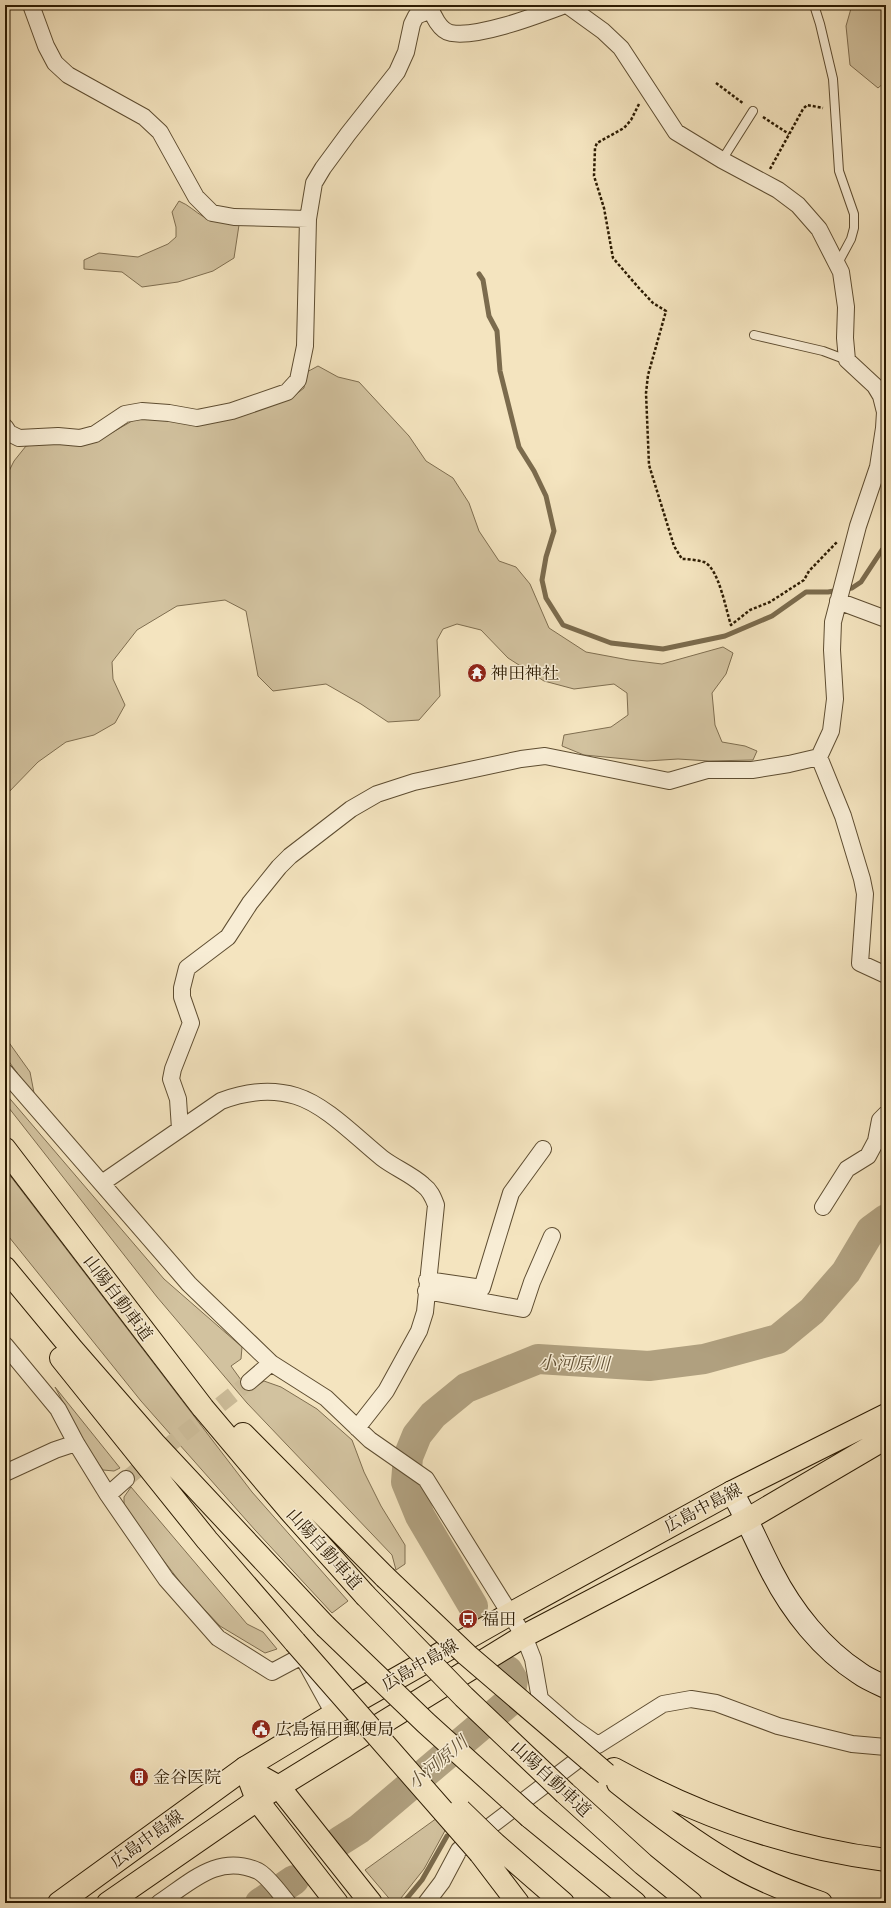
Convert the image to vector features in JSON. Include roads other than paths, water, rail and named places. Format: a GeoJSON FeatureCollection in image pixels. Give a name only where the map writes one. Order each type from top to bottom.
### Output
{"type":"FeatureCollection","features":[{"type":"Feature","properties":{"kind":"main road","name":"山陽自動車道"},"geometry":{"type":"LineString","coordinates":[[5,1149],[203,1408],[290,1511],[366,1595],[464,1697],[643,1864],[691,1903]]}},
{"type":"Feature","properties":{"kind":"main road"},"geometry":{"type":"LineString","coordinates":[[5,1268],[73,1350],[154,1443],[325,1626],[426,1723],[530,1817],[634,1903]]}},
{"type":"Feature","properties":{"kind":"main road"},"geometry":{"type":"LineString","coordinates":[[5,1287],[207,1540],[362,1717],[486,1847],[563,1903]]}},
{"type":"Feature","properties":{"kind":"main road"},"geometry":{"type":"LineString","coordinates":[[115,1293],[259,1452],[385,1577],[467,1655],[552,1729],[610,1771],[659,1815],[728,1862],[766,1882],[821,1903]]}},
{"type":"Feature","properties":{"kind":"main road","name":"広島中島線"},"geometry":{"type":"LineString","coordinates":[[59,1903],[245,1768],[334,1714],[510,1614],[732,1492],[886,1415]]}},
{"type":"Feature","properties":{"kind":"main road","name":"広島中島線"},"geometry":{"type":"LineString","coordinates":[[108,1903],[256,1800],[524,1636],[748,1519],[886,1438]]}},
{"type":"Feature","properties":{"kind":"main road"},"geometry":{"type":"LineString","coordinates":[[245,1768],[279,1787],[371,1903]]}},
{"type":"Feature","properties":{"kind":"main road"},"geometry":{"type":"LineString","coordinates":[[245,1768],[256,1800],[337,1903]]}},
{"type":"Feature","properties":{"kind":"main road"},"geometry":{"type":"LineString","coordinates":[[610,1771],[682,1804],[753,1831],[824,1850],[886,1860]]}},
{"type":"Feature","properties":{"kind":"main road"},"geometry":{"type":"LineString","coordinates":[[486,1847],[518,1903]]}},
{"type":"Feature","properties":{"kind":"street"},"geometry":{"type":"LineString","coordinates":[[31,5],[46,46],[55,63],[68,75],[144,117],[160,132],[196,197],[212,213],[234,217],[308,220]]}},
{"type":"Feature","properties":{"kind":"street"},"geometry":{"type":"LineString","coordinates":[[5,427],[9,433],[19,438],[58,436],[80,438],[94,434],[125,414],[142,411],[169,412],[197,418],[232,411],[287,392],[298,380],[305,346],[308,220],[314,183],[323,168],[397,72],[406,52],[412,24],[416,16],[430,7],[440,27],[450,33],[471,33],[519,21],[566,5],[603,30],[621,48],[676,132],[722,160],[778,190],[793,201],[810,218],[819,229],[841,272],[846,307],[845,338],[847,360],[880,383],[884,412],[884,428],[878,466],[858,526],[833,622],[832,650],[835,699],[830,731],[819,757],[842,816],[862,879],[865,894],[860,963],[886,975]]}},
{"type":"Feature","properties":{"kind":"street"},"geometry":{"type":"LineString","coordinates":[[838,601],[886,619]]}},
{"type":"Feature","properties":{"kind":"street"},"geometry":{"type":"LineString","coordinates":[[180,1129],[178,1099],[171,1079],[173,1069],[191,1023],[182,997],[182,988],[187,968],[228,937],[250,903],[279,867],[290,856],[351,809],[377,794],[414,782],[545,756],[669,781],[707,770],[752,770],[819,757]]}},
{"type":"Feature","properties":{"kind":"street"},"geometry":{"type":"LineString","coordinates":[[5,1072],[27,1100],[102,1183],[188,1284],[271,1363],[326,1398],[370,1440],[426,1479],[524,1636],[533,1659],[540,1699],[571,1726],[598,1745]]}},
{"type":"Feature","properties":{"kind":"street"},"geometry":{"type":"LineString","coordinates":[[102,1183],[221,1101],[242,1093],[266,1091],[294,1095],[313,1102],[384,1159],[424,1185],[432,1194],[436,1205],[424,1312],[419,1331],[386,1392],[357,1428]]}},
{"type":"Feature","properties":{"kind":"street"},"geometry":{"type":"LineString","coordinates":[[823,1207],[847,1169],[868,1156],[876,1141],[880,1120],[886,1114]]}},
{"type":"Feature","properties":{"kind":"street"},"geometry":{"type":"LineString","coordinates":[[426,1286],[482,1288],[511,1193],[543,1149]]}},
{"type":"Feature","properties":{"kind":"street"},"geometry":{"type":"LineString","coordinates":[[426,1286],[523,1309],[532,1282],[552,1236]]}},
{"type":"Feature","properties":{"kind":"street"},"geometry":{"type":"LineString","coordinates":[[5,1345],[58,1409],[76,1443],[108,1495],[166,1579],[218,1638],[272,1672],[302,1656],[334,1714]]}},
{"type":"Feature","properties":{"kind":"street"},"geometry":{"type":"LineString","coordinates":[[249,1382],[271,1363]]}},
{"type":"Feature","properties":{"kind":"street"},"geometry":{"type":"LineString","coordinates":[[5,1473],[55,1450],[76,1443]]}},
{"type":"Feature","properties":{"kind":"street"},"geometry":{"type":"LineString","coordinates":[[108,1495],[126,1478]]}},
{"type":"Feature","properties":{"kind":"street"},"geometry":{"type":"LineString","coordinates":[[732,1492],[748,1519],[772,1573],[800,1617],[828,1648],[859,1673],[886,1688]]}},
{"type":"Feature","properties":{"kind":"street"},"geometry":{"type":"LineString","coordinates":[[426,1903],[442,1882],[459,1850],[598,1745],[663,1704],[691,1699],[716,1703],[778,1726],[852,1744],[886,1748]]}},
{"type":"Feature","properties":{"kind":"street"},"geometry":{"type":"LineString","coordinates":[[159,1903],[210,1869],[231,1864],[259,1872],[272,1884],[288,1903]]}},
{"type":"Feature","properties":{"kind":"lane"},"geometry":{"type":"LineString","coordinates":[[814,5],[830,61],[836,110],[836,138],[840,171],[854,214],[854,228],[851,239],[837,265]]}},
{"type":"Feature","properties":{"kind":"lane"},"geometry":{"type":"LineString","coordinates":[[722,160],[753,111]]}},
{"type":"Feature","properties":{"kind":"lane"},"geometry":{"type":"LineString","coordinates":[[754,335],[823,351],[847,360]]}},
{"type":"Feature","properties":{"kind":"waterway"},"geometry":{"type":"LineString","coordinates":[[479,274],[483,280],[489,316],[497,331],[500,371],[519,447],[534,471],[546,496],[554,531],[546,557],[542,580],[546,598],[563,625],[611,643],[663,649],[725,636],[772,616],[806,592],[828,592],[852,588],[861,582],[882,550],[886,548]]}},
{"type":"Feature","properties":{"kind":"waterway","name":"小河原川"},"geometry":{"type":"LineString","coordinates":[[473,1606],[420,1516],[406,1482],[408,1457],[417,1435],[433,1415],[466,1388],[538,1359],[649,1366],[704,1359],[778,1339],[812,1311],[846,1272],[871,1230],[886,1219]]}},
{"type":"Feature","properties":{"kind":"waterway","name":"小河原川"},"geometry":{"type":"LineString","coordinates":[[340,1841],[359,1829],[509,1702],[513,1680],[508,1671]]}},
{"type":"Feature","properties":{"kind":"waterway"},"geometry":{"type":"LineString","coordinates":[[403,1903],[422,1880],[447,1836]]}},
{"type":"Feature","properties":{"kind":"waterway","name":"小河原川"},"geometry":{"type":"LineString","coordinates":[[260,1903],[294,1880]]}},
{"type":"Feature","properties":{"kind":"tunnel"},"geometry":{"type":"LineString","coordinates":[[126,1479],[249,1382]]}},
{"type":"Feature","properties":{"kind":"place","name":"神田神社"},"geometry":{"type":"Point","coordinates":[477,673]}},
{"type":"Feature","properties":{"kind":"place","name":"福田"},"geometry":{"type":"Point","coordinates":[468,1619]}},
{"type":"Feature","properties":{"kind":"place","name":"広島福田郵便局"},"geometry":{"type":"Point","coordinates":[261,1729]}},
{"type":"Feature","properties":{"kind":"place","name":"金谷医院"},"geometry":{"type":"Point","coordinates":[139,1777]}}]}
